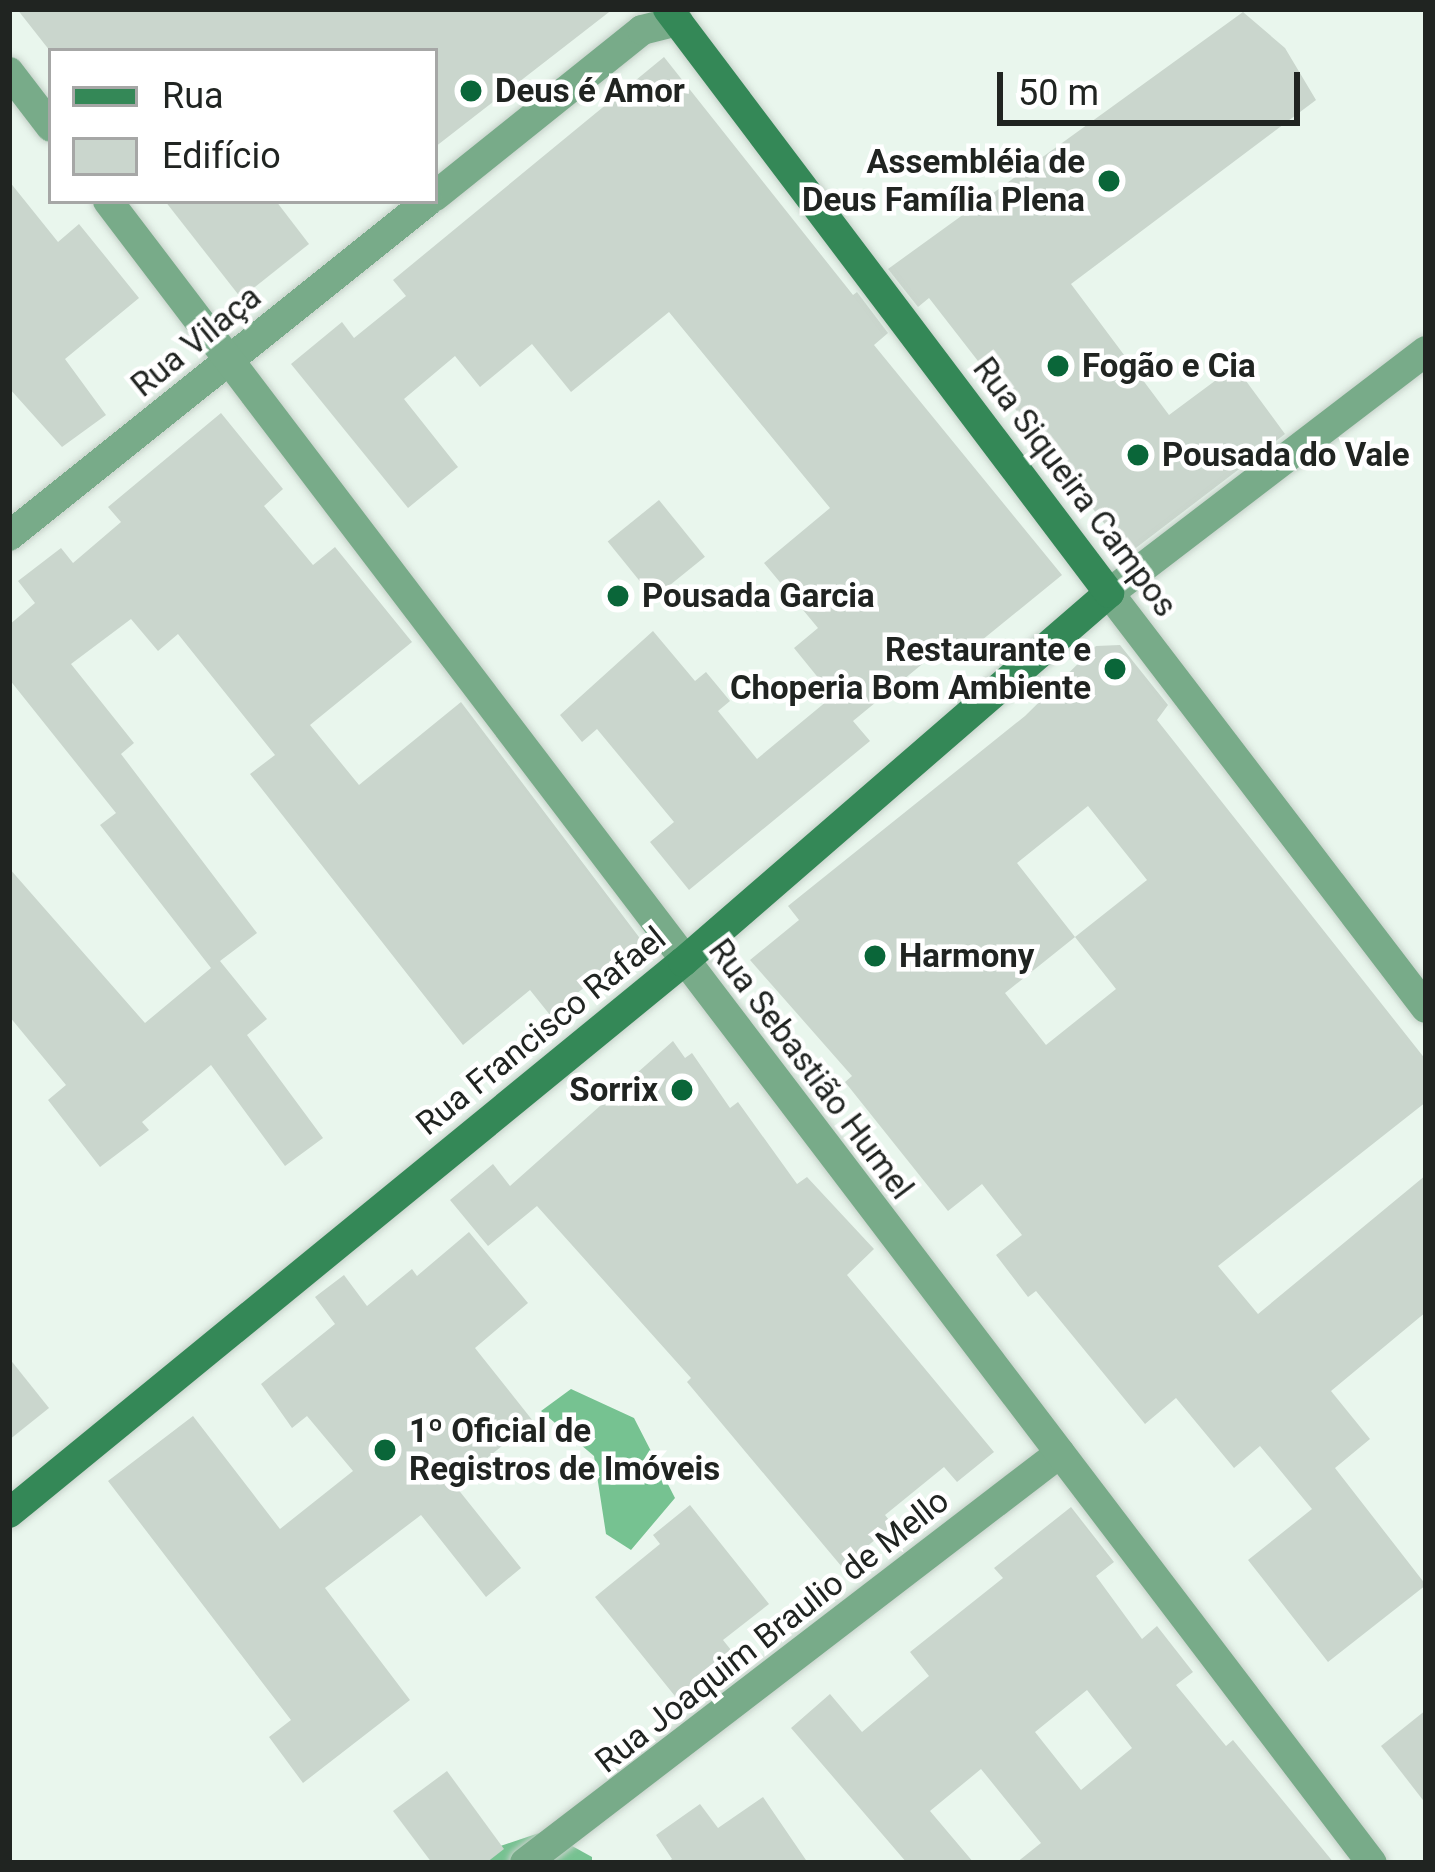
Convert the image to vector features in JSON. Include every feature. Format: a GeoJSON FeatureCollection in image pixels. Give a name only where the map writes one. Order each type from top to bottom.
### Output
{"type":"FeatureCollection","features":[{"type":"Feature","properties":{"kind":"main road","name":"Rua Siqueira Campos"},"geometry":{"type":"LineString","coordinates":[[667,16],[1109,593]]}},
{"type":"Feature","properties":{"kind":"main road","name":"Rua Francisco Rafael"},"geometry":{"type":"LineString","coordinates":[[9,1513],[683,962],[1109,593]]}},
{"type":"Feature","properties":{"kind":"street","name":"Rua Vilaça"},"geometry":{"type":"LineString","coordinates":[[438,193],[667,16]]}},
{"type":"Feature","properties":{"kind":"street"},"geometry":{"type":"LineString","coordinates":[[9,72],[48,123]]}},
{"type":"Feature","properties":{"kind":"street","name":"Rua Sebastião Humel"},"geometry":{"type":"LineString","coordinates":[[110,204],[1372,1863]]}},
{"type":"Feature","properties":{"kind":"street","name":"Rua Vilaça"},"geometry":{"type":"LineString","coordinates":[[9,536],[425,204]]}},
{"type":"Feature","properties":{"kind":"street"},"geometry":{"type":"LineString","coordinates":[[1109,593],[1426,351]]}},
{"type":"Feature","properties":{"kind":"street","name":"Rua Siqueira Campos"},"geometry":{"type":"LineString","coordinates":[[1109,593],[1426,1008]]}},
{"type":"Feature","properties":{"kind":"street","name":"Rua Joaquim Braulio de Mello"},"geometry":{"type":"LineString","coordinates":[[525,1863],[1060,1453]]}},
{"type":"Feature","properties":{"kind":"green space"},"geometry":{"type":"Polygon","coordinates":[[[571,1389],[634,1418],[675,1498],[631,1550],[606,1534],[594,1456],[541,1411],[571,1389]]]}},
{"type":"Feature","properties":{"kind":"green space"},"geometry":{"type":"Polygon","coordinates":[[[545,1831],[592,1857],[592,1863],[450,1863],[545,1831]]]}},
{"type":"Feature","properties":{"kind":"building"},"geometry":{"type":"Polygon","coordinates":[[[17,9],[613,9],[438,145],[438,48],[48,48],[17,9]]]}},
{"type":"Feature","properties":{"kind":"building"},"geometry":{"type":"Polygon","coordinates":[[[1243,12],[1285,48],[1316,100],[1071,284],[1169,415],[1235,366],[1285,434],[1128,554],[929,298],[918,307],[888,269],[1243,12]]]}},
{"type":"Feature","properties":{"kind":"building"},"geometry":{"type":"Polygon","coordinates":[[[664,57],[853,295],[857,292],[888,333],[874,345],[1062,575],[955,662],[943,647],[853,721],[870,741],[689,890],[650,842],[674,822],[597,729],[582,742],[560,715],[653,631],[695,681],[706,672],[730,701],[718,711],[757,759],[833,696],[794,648],[818,628],[764,563],[830,508],[669,312],[571,392],[532,344],[480,387],[455,356],[404,399],[458,467],[408,508],[291,364],[342,322],[354,338],[406,296],[393,280],[664,57]]]}},
{"type":"Feature","properties":{"kind":"building"},"geometry":{"type":"Polygon","coordinates":[[[9,181],[58,242],[79,224],[139,298],[65,359],[106,415],[62,447],[9,388],[9,181]]]}},
{"type":"Feature","properties":{"kind":"building"},"geometry":{"type":"Polygon","coordinates":[[[167,204],[278,204],[309,244],[241,298],[167,204]]]}},
{"type":"Feature","properties":{"kind":"building"},"geometry":{"type":"Polygon","coordinates":[[[221,413],[283,489],[264,506],[313,565],[335,547],[412,642],[310,725],[359,785],[461,702],[642,941],[550,1015],[530,990],[463,1045],[250,774],[275,755],[178,634],[158,651],[131,619],[71,664],[134,743],[121,754],[257,933],[220,961],[267,1019],[247,1035],[323,1138],[285,1166],[211,1065],[142,1122],[149,1130],[100,1167],[48,1100],[66,1085],[9,1016],[9,868],[145,1023],[211,968],[100,825],[116,813],[9,679],[9,625],[35,603],[18,581],[61,548],[73,563],[121,522],[108,507],[221,413]]]}},
{"type":"Feature","properties":{"kind":"building"},"geometry":{"type":"Polygon","coordinates":[[[659,500],[705,557],[654,598],[608,542],[659,500]]]}},
{"type":"Feature","properties":{"kind":"building"},"geometry":{"type":"Polygon","coordinates":[[[1120,645],[1168,705],[1157,720],[1426,1060],[1426,1102],[1218,1266],[1258,1314],[1426,1175],[1426,1312],[1331,1391],[1370,1439],[1335,1468],[1426,1585],[1328,1662],[1248,1560],[1312,1509],[1260,1446],[1234,1468],[1176,1398],[1145,1424],[1036,1291],[1028,1297],[996,1255],[1022,1235],[982,1184],[948,1211],[845,1082],[852,1076],[750,960],[799,920],[788,906],[1025,716],[1096,646],[1120,645]],[[1088,806],[1017,863],[1075,937],[1147,880],[1088,806]],[[1075,937],[1005,993],[1046,1045],[1116,989],[1075,937]]]}},
{"type":"Feature","properties":{"kind":"building"},"geometry":{"type":"Polygon","coordinates":[[[673,1041],[685,1058],[692,1053],[730,1108],[738,1102],[797,1184],[807,1177],[874,1249],[847,1275],[994,1452],[957,1482],[944,1467],[885,1515],[893,1525],[842,1567],[687,1382],[691,1378],[537,1206],[488,1246],[450,1200],[493,1164],[510,1186],[673,1041]]]}},
{"type":"Feature","properties":{"kind":"building"},"geometry":{"type":"Polygon","coordinates":[[[469,1232],[528,1303],[475,1348],[533,1421],[460,1480],[457,1488],[521,1568],[486,1597],[421,1515],[325,1588],[410,1700],[303,1783],[269,1737],[291,1720],[108,1481],[193,1416],[280,1529],[353,1471],[307,1416],[292,1428],[261,1384],[335,1324],[315,1297],[344,1275],[367,1306],[412,1269],[417,1276],[469,1232]]]}},
{"type":"Feature","properties":{"kind":"building"},"geometry":{"type":"Polygon","coordinates":[[[9,1358],[49,1408],[9,1440],[9,1358]]]}},
{"type":"Feature","properties":{"kind":"building"},"geometry":{"type":"Polygon","coordinates":[[[690,1505],[769,1604],[723,1640],[743,1665],[687,1711],[595,1597],[660,1544],[653,1535],[690,1505]]]}},
{"type":"Feature","properties":{"kind":"building"},"geometry":{"type":"Polygon","coordinates":[[[1071,1507],[1114,1562],[1096,1576],[1142,1639],[1157,1626],[1193,1672],[1176,1685],[1226,1746],[1233,1740],[1334,1863],[1016,1863],[1041,1843],[981,1769],[930,1811],[974,1863],[907,1863],[791,1728],[830,1694],[862,1732],[929,1676],[910,1652],[1003,1578],[994,1568],[1071,1507]],[[1087,1690],[1035,1732],[1081,1790],[1132,1748],[1087,1690]]]}},
{"type":"Feature","properties":{"kind":"building"},"geometry":{"type":"Polygon","coordinates":[[[1426,1710],[1426,1804],[1381,1746],[1426,1710]]]}},
{"type":"Feature","properties":{"kind":"building"},"geometry":{"type":"Polygon","coordinates":[[[447,1771],[504,1849],[486,1863],[432,1863],[393,1811],[447,1771]]]}},
{"type":"Feature","properties":{"kind":"building"},"geometry":{"type":"Polygon","coordinates":[[[763,1797],[808,1863],[666,1863],[672,1859],[656,1835],[700,1804],[718,1828],[763,1797]]]}},
{"type":"Feature","properties":{"kind":"place","name":"Deus é Amor"},"geometry":{"type":"Point","coordinates":[471,91]}},
{"type":"Feature","properties":{"kind":"place","name":"Assembléia de Deus Família Plena"},"geometry":{"type":"Point","coordinates":[1109,181]}},
{"type":"Feature","properties":{"kind":"place","name":"Fogão e Cia"},"geometry":{"type":"Point","coordinates":[1058,366]}},
{"type":"Feature","properties":{"kind":"place","name":"Pousada do Vale"},"geometry":{"type":"Point","coordinates":[1138,455]}},
{"type":"Feature","properties":{"kind":"place","name":"Pousada Garcia"},"geometry":{"type":"Point","coordinates":[618,596]}},
{"type":"Feature","properties":{"kind":"place","name":"Restaurante e Choperia Bom Ambiente"},"geometry":{"type":"Point","coordinates":[1115,669]}},
{"type":"Feature","properties":{"kind":"place","name":"Harmony"},"geometry":{"type":"Point","coordinates":[875,956]}},
{"type":"Feature","properties":{"kind":"place","name":"Sorrix"},"geometry":{"type":"Point","coordinates":[682,1090]}},
{"type":"Feature","properties":{"kind":"place","name":"1º Oficial de Registros de Imóveis"},"geometry":{"type":"Point","coordinates":[385,1450]}}]}
